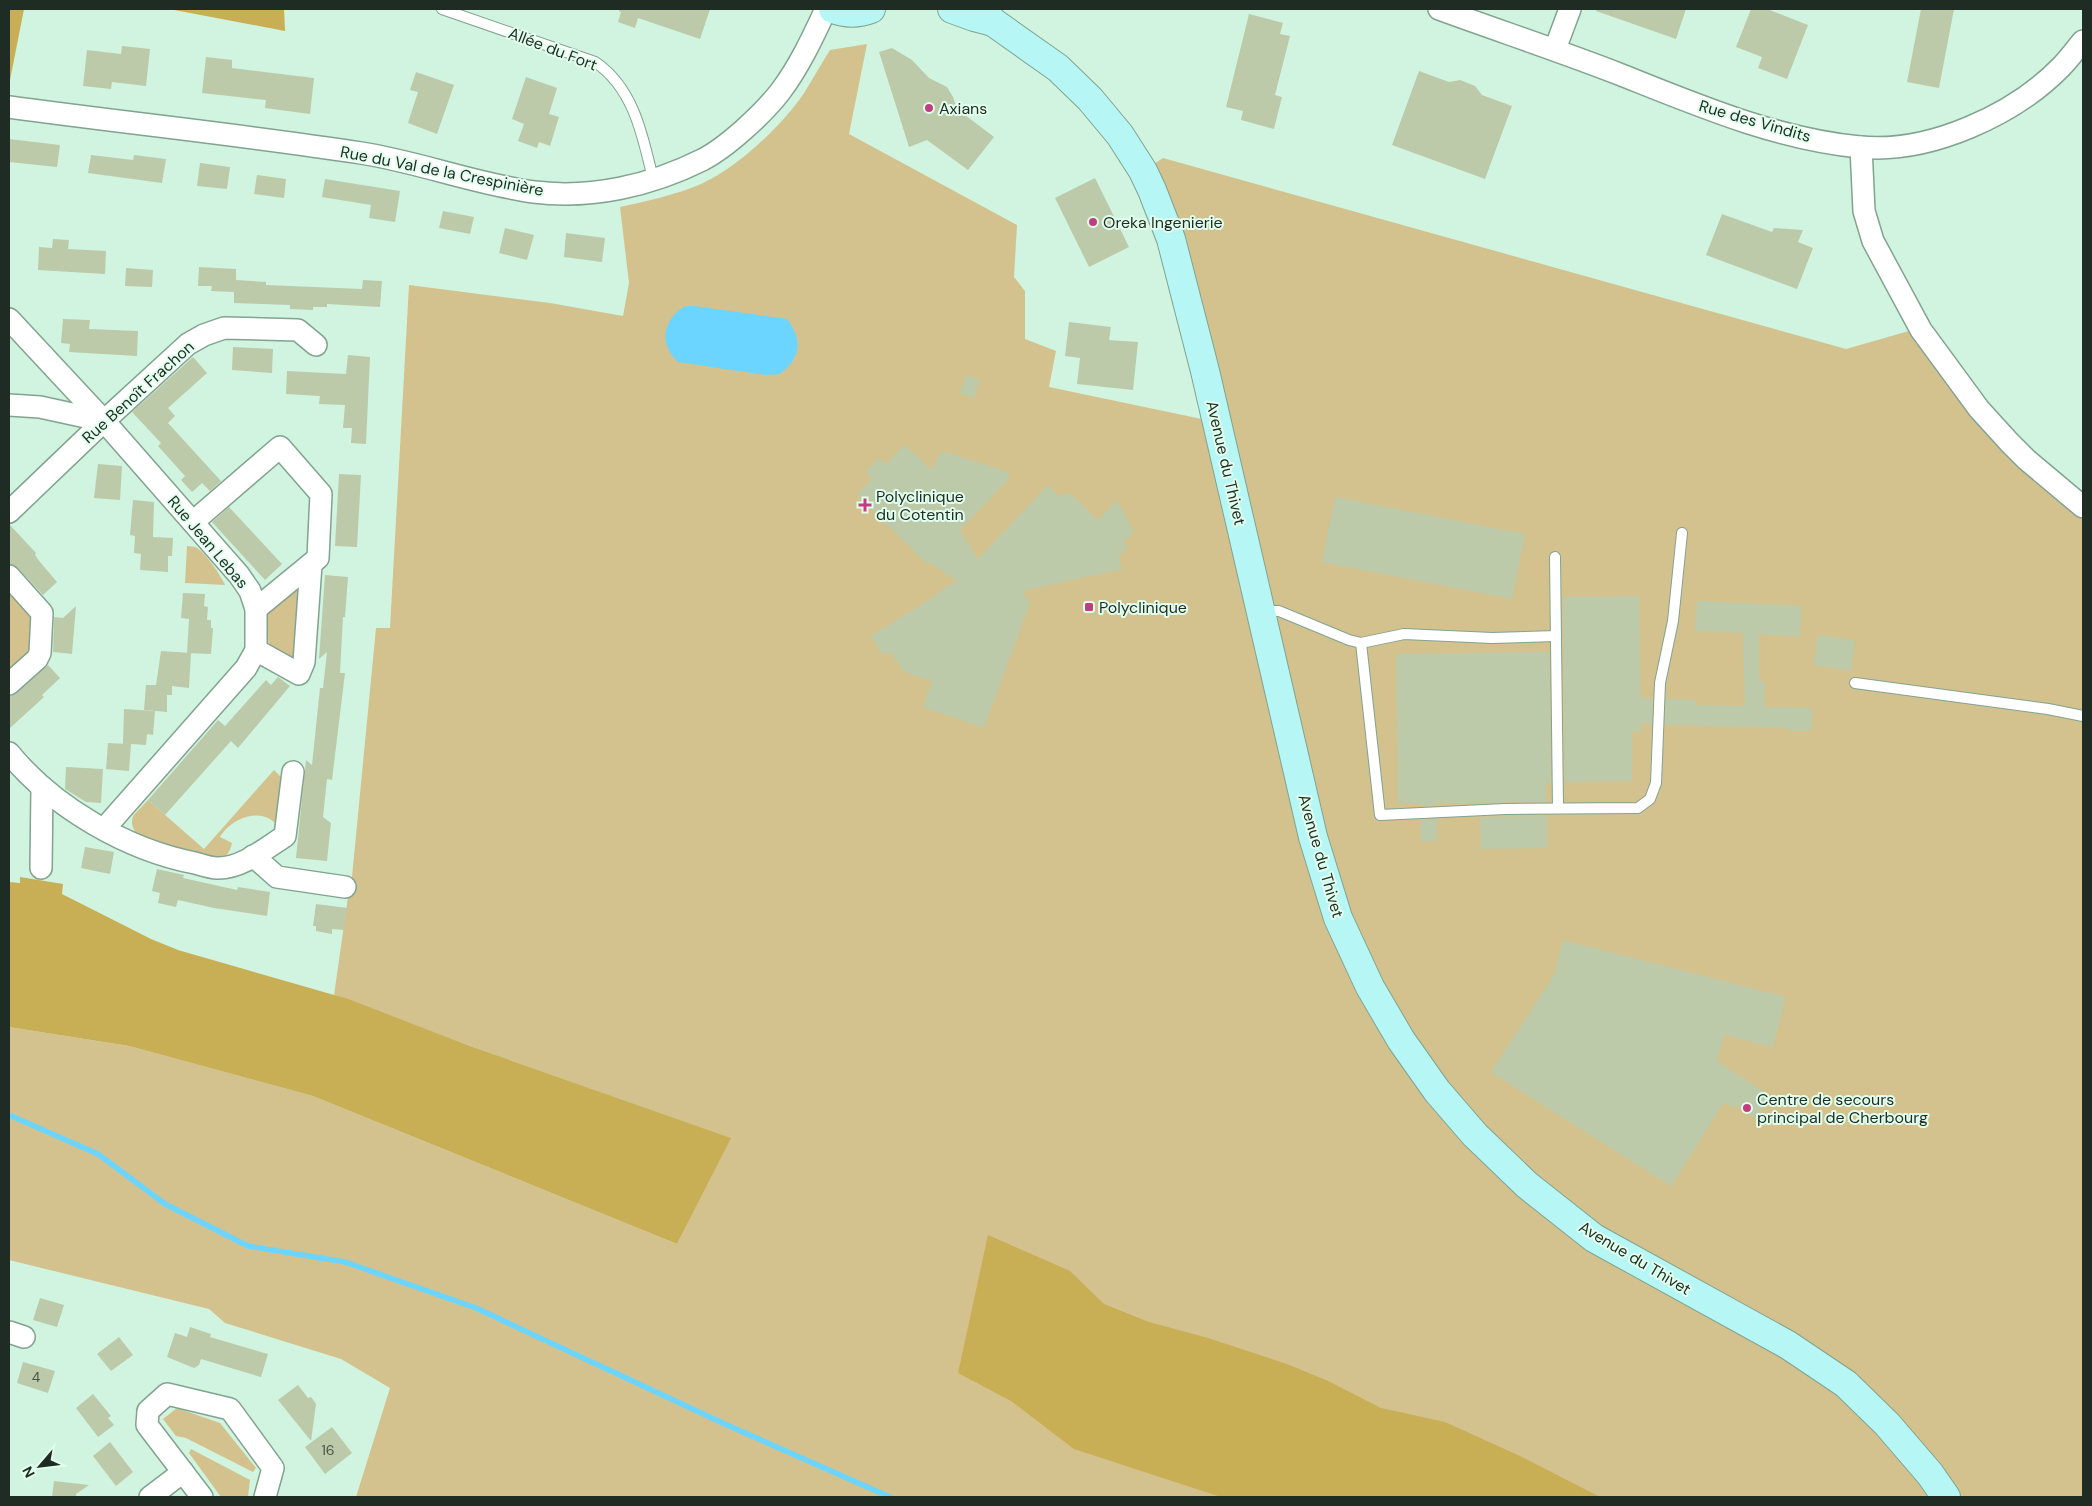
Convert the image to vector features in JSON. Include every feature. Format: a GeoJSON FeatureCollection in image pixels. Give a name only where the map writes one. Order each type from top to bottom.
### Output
{"type":"FeatureCollection","features":[{"type":"Feature","properties":{"kind":"main road"},"geometry":{"type":"LineString","coordinates":[[833,9],[843,12],[860,13],[871,9]]}},
{"type":"Feature","properties":{"kind":"main road","name":"Avenue du Thivet"},"geometry":{"type":"LineString","coordinates":[[952,9],[974,17],[988,15],[1058,68],[1090,99],[1120,135],[1143,171],[1152,190],[1171,239],[1182,283],[1261,611],[1313,838],[1338,918],[1370,987],[1401,1040],[1437,1091],[1475,1135],[1527,1185],[1594,1238],[1788,1345],[1846,1384],[1888,1424],[1930,1474],[1946,1497]]}},
{"type":"Feature","properties":{"kind":"street","name":"Rue du Val de la Crespinière"},"geometry":{"type":"LineString","coordinates":[[9,107],[364,153],[534,192],[580,194],[618,188],[653,179],[703,160],[741,132],[762,113],[781,91],[801,60],[826,9]]}},
{"type":"Feature","properties":{"kind":"street","name":"Rue des Vindits"},"geometry":{"type":"LineString","coordinates":[[1439,9],[1554,48],[1709,110],[1774,131],[1860,148],[1884,148],[1922,143],[1990,118],[2035,89],[2061,67],[2083,41]]}},
{"type":"Feature","properties":{"kind":"street"},"geometry":{"type":"LineString","coordinates":[[1554,48],[1570,9]]}},
{"type":"Feature","properties":{"kind":"street"},"geometry":{"type":"LineString","coordinates":[[1860,148],[1864,211],[1872,241],[1921,330],[1979,409],[2009,442],[2026,460],[2083,507]]}},
{"type":"Feature","properties":{"kind":"street","name":"Rue Jean Lebas"},"geometry":{"type":"LineString","coordinates":[[9,318],[104,421],[193,522],[250,591],[256,610],[256,650]]}},
{"type":"Feature","properties":{"kind":"street","name":"Rue Benoît Frachon"},"geometry":{"type":"LineString","coordinates":[[9,512],[188,344],[204,335],[224,328],[298,330],[316,344]]}},
{"type":"Feature","properties":{"kind":"street"},"geometry":{"type":"LineString","coordinates":[[9,405],[40,407],[104,421]]}},
{"type":"Feature","properties":{"kind":"street"},"geometry":{"type":"LineString","coordinates":[[193,522],[280,447],[321,494],[318,558],[256,610]]}},
{"type":"Feature","properties":{"kind":"street"},"geometry":{"type":"LineString","coordinates":[[104,829],[246,668],[256,650],[299,674],[304,662],[311,565]]}},
{"type":"Feature","properties":{"kind":"street"},"geometry":{"type":"LineString","coordinates":[[9,576],[42,613],[40,653],[37,659],[9,684]]}},
{"type":"Feature","properties":{"kind":"street"},"geometry":{"type":"LineString","coordinates":[[9,753],[42,787],[75,812],[130,844],[167,856],[218,868],[238,864],[285,836],[293,772]]}},
{"type":"Feature","properties":{"kind":"street"},"geometry":{"type":"LineString","coordinates":[[41,868],[42,787]]}},
{"type":"Feature","properties":{"kind":"street"},"geometry":{"type":"LineString","coordinates":[[252,856],[277,877],[345,887]]}},
{"type":"Feature","properties":{"kind":"street"},"geometry":{"type":"LineString","coordinates":[[202,1497],[147,1425],[148,1411],[168,1394],[230,1409],[273,1468],[265,1497]]}},
{"type":"Feature","properties":{"kind":"street"},"geometry":{"type":"LineString","coordinates":[[150,1497],[183,1472]]}},
{"type":"Feature","properties":{"kind":"lane","name":"Allée du Fort"},"geometry":{"type":"LineString","coordinates":[[442,9],[595,62],[609,72],[626,96],[642,130],[653,179]]}},
{"type":"Feature","properties":{"kind":"lane"},"geometry":{"type":"LineString","coordinates":[[1361,643],[1380,815],[1505,809],[1638,808],[1650,799],[1656,784],[1660,683],[1673,621],[1682,533]]}},
{"type":"Feature","properties":{"kind":"lane"},"geometry":{"type":"LineString","coordinates":[[1555,557],[1558,808]]}},
{"type":"Feature","properties":{"kind":"lane"},"geometry":{"type":"LineString","coordinates":[[1261,611],[1279,612],[1361,643],[1404,634],[1492,638],[1556,636]]}},
{"type":"Feature","properties":{"kind":"lane"},"geometry":{"type":"LineString","coordinates":[[1856,683],[2048,709],[2083,716]]}},
{"type":"Feature","properties":{"kind":"shaded area"},"geometry":{"type":"Polygon","coordinates":[[[9,9],[24,9],[10,80],[9,80],[9,9]]]}},
{"type":"Feature","properties":{"kind":"shaded area"},"geometry":{"type":"Polygon","coordinates":[[[169,9],[284,9],[285,31],[169,9]]]}},
{"type":"Feature","properties":{"kind":"shaded area"},"geometry":{"type":"Polygon","coordinates":[[[867,44],[849,134],[1017,225],[1014,277],[1025,291],[1025,339],[1056,351],[1049,387],[1216,422],[1143,171],[1163,158],[1846,349],[1909,331],[1947,381],[2083,515],[2083,1497],[356,1497],[390,1388],[341,1359],[225,1323],[209,1309],[9,1260],[9,1027],[129,1046],[313,1096],[677,1244],[730,1138],[470,1046],[334,995],[348,897],[351,896],[376,628],[390,628],[409,285],[550,303],[623,316],[629,283],[620,207],[691,188],[729,168],[758,145],[784,119],[804,93],[830,50],[867,44]]]}},
{"type":"Feature","properties":{"kind":"shaded area"},"geometry":{"type":"Polygon","coordinates":[[[187,546],[195,547],[203,553],[225,585],[185,583],[187,546]]]}},
{"type":"Feature","properties":{"kind":"shaded area"},"geometry":{"type":"Polygon","coordinates":[[[300,581],[297,655],[292,659],[269,650],[266,612],[300,581]]]}},
{"type":"Feature","properties":{"kind":"shaded area"},"geometry":{"type":"Polygon","coordinates":[[[9,584],[35,614],[35,647],[9,676],[9,584]]]}},
{"type":"Feature","properties":{"kind":"shaded area"},"geometry":{"type":"Polygon","coordinates":[[[274,770],[284,780],[277,825],[270,819],[255,815],[231,824],[220,837],[232,843],[228,854],[224,857],[218,859],[138,838],[134,831],[132,825],[133,817],[148,800],[204,849],[274,770]]]}},
{"type":"Feature","properties":{"kind":"shaded area"},"geometry":{"type":"Polygon","coordinates":[[[20,877],[63,884],[62,894],[151,939],[178,950],[348,999],[470,1046],[731,1138],[677,1244],[313,1096],[129,1046],[9,1027],[9,882],[20,883],[20,877]]]}},
{"type":"Feature","properties":{"kind":"shaded area"},"geometry":{"type":"Polygon","coordinates":[[[988,1235],[1070,1271],[1104,1304],[1149,1322],[1208,1338],[1287,1364],[1328,1381],[1381,1408],[1445,1422],[1520,1456],[1600,1497],[1221,1497],[1074,1449],[1011,1401],[958,1373],[988,1235]]]}},
{"type":"Feature","properties":{"kind":"shaded area"},"geometry":{"type":"Polygon","coordinates":[[[177,1408],[220,1423],[256,1468],[253,1472],[186,1438],[176,1436],[163,1419],[177,1408]]]}},
{"type":"Feature","properties":{"kind":"shaded area"},"geometry":{"type":"Polygon","coordinates":[[[191,1449],[250,1480],[248,1497],[221,1497],[189,1453],[191,1449]]]}},
{"type":"Feature","properties":{"kind":"water"},"geometry":{"type":"Polygon","coordinates":[[[694,306],[787,319],[796,334],[796,355],[780,374],[766,375],[678,362],[667,347],[666,331],[671,319],[679,310],[694,306]]]}},
{"type":"Feature","properties":{"kind":"building"},"geometry":{"type":"Polygon","coordinates":[[[619,9],[710,9],[700,39],[638,18],[635,28],[618,22],[621,12],[619,9]]]}},
{"type":"Feature","properties":{"kind":"building"},"geometry":{"type":"Polygon","coordinates":[[[1597,9],[1686,9],[1676,39],[1596,11],[1597,9]]]}},
{"type":"Feature","properties":{"kind":"building"},"geometry":{"type":"Polygon","coordinates":[[[1751,9],[1767,9],[1808,25],[1787,79],[1758,68],[1762,57],[1736,47],[1751,9]]]}},
{"type":"Feature","properties":{"kind":"building"},"geometry":{"type":"Polygon","coordinates":[[[1921,9],[1954,9],[1939,88],[1907,82],[1921,9]]]}},
{"type":"Feature","properties":{"kind":"building"},"geometry":{"type":"Polygon","coordinates":[[[1249,14],[1283,23],[1280,34],[1290,36],[1275,95],[1282,97],[1274,129],[1241,120],[1243,111],[1226,107],[1249,14]]]}},
{"type":"Feature","properties":{"kind":"building"},"geometry":{"type":"Polygon","coordinates":[[[122,46],[150,49],[146,86],[112,82],[111,89],[83,86],[87,50],[121,54],[122,46]]]}},
{"type":"Feature","properties":{"kind":"building"},"geometry":{"type":"Polygon","coordinates":[[[892,48],[912,60],[929,78],[947,87],[957,109],[994,137],[968,170],[927,140],[909,147],[879,52],[892,48]]]}},
{"type":"Feature","properties":{"kind":"building"},"geometry":{"type":"Polygon","coordinates":[[[206,57],[232,60],[232,68],[314,78],[310,114],[265,108],[266,100],[202,93],[206,57]]]}},
{"type":"Feature","properties":{"kind":"building"},"geometry":{"type":"Polygon","coordinates":[[[1419,71],[1449,82],[1460,80],[1475,86],[1482,95],[1512,106],[1485,179],[1392,145],[1419,71]]]}},
{"type":"Feature","properties":{"kind":"building"},"geometry":{"type":"Polygon","coordinates":[[[416,72],[454,85],[437,134],[408,123],[418,92],[410,90],[416,72]]]}},
{"type":"Feature","properties":{"kind":"building"},"geometry":{"type":"Polygon","coordinates":[[[526,77],[557,88],[549,114],[559,117],[550,146],[539,142],[537,148],[518,141],[524,124],[512,119],[526,77]]]}},
{"type":"Feature","properties":{"kind":"building"},"geometry":{"type":"Polygon","coordinates":[[[9,139],[60,145],[57,167],[9,162],[9,139]]]}},
{"type":"Feature","properties":{"kind":"building"},"geometry":{"type":"Polygon","coordinates":[[[91,155],[133,160],[134,155],[166,159],[162,183],[88,173],[91,155]]]}},
{"type":"Feature","properties":{"kind":"building"},"geometry":{"type":"Polygon","coordinates":[[[200,163],[230,167],[227,189],[197,186],[200,163]]]}},
{"type":"Feature","properties":{"kind":"building"},"geometry":{"type":"Polygon","coordinates":[[[257,175],[286,179],[284,198],[254,194],[257,175]]]}},
{"type":"Feature","properties":{"kind":"building"},"geometry":{"type":"Polygon","coordinates":[[[1095,178],[1129,247],[1089,267],[1055,198],[1095,178]]]}},
{"type":"Feature","properties":{"kind":"building"},"geometry":{"type":"Polygon","coordinates":[[[325,179],[400,191],[395,222],[369,218],[371,205],[322,197],[325,179]]]}},
{"type":"Feature","properties":{"kind":"building"},"geometry":{"type":"Polygon","coordinates":[[[443,211],[474,217],[470,234],[439,228],[443,211]]]}},
{"type":"Feature","properties":{"kind":"building"},"geometry":{"type":"Polygon","coordinates":[[[1722,214],[1772,232],[1774,228],[1803,230],[1798,242],[1813,248],[1797,289],[1706,255],[1722,214]]]}},
{"type":"Feature","properties":{"kind":"building"},"geometry":{"type":"Polygon","coordinates":[[[505,228],[534,235],[527,260],[499,253],[505,228]]]}},
{"type":"Feature","properties":{"kind":"building"},"geometry":{"type":"Polygon","coordinates":[[[566,233],[605,238],[602,262],[564,257],[566,233]]]}},
{"type":"Feature","properties":{"kind":"building"},"geometry":{"type":"Polygon","coordinates":[[[53,239],[69,240],[68,249],[106,251],[105,274],[38,270],[39,247],[52,248],[53,239]]]}},
{"type":"Feature","properties":{"kind":"building"},"geometry":{"type":"Polygon","coordinates":[[[199,267],[236,269],[236,280],[266,282],[266,285],[362,289],[363,280],[382,281],[380,307],[327,304],[327,307],[313,307],[313,310],[290,309],[290,305],[234,303],[234,292],[211,291],[212,286],[198,286],[199,267]]]}},
{"type":"Feature","properties":{"kind":"building"},"geometry":{"type":"Polygon","coordinates":[[[126,268],[153,270],[152,287],[125,286],[126,268]]]}},
{"type":"Feature","properties":{"kind":"building"},"geometry":{"type":"Polygon","coordinates":[[[63,319],[90,320],[89,329],[138,331],[137,356],[69,352],[70,344],[61,343],[63,319]]]}},
{"type":"Feature","properties":{"kind":"building"},"geometry":{"type":"Polygon","coordinates":[[[1069,322],[1111,327],[1109,340],[1138,342],[1133,390],[1077,384],[1080,358],[1065,356],[1069,322]]]}},
{"type":"Feature","properties":{"kind":"building"},"geometry":{"type":"Polygon","coordinates":[[[233,347],[273,349],[272,373],[232,370],[233,347]]]}},
{"type":"Feature","properties":{"kind":"building"},"geometry":{"type":"Polygon","coordinates":[[[348,355],[370,357],[366,444],[351,443],[352,428],[343,428],[345,405],[319,404],[320,396],[286,394],[287,371],[346,374],[348,355]]]}},
{"type":"Feature","properties":{"kind":"building"},"geometry":{"type":"Polygon","coordinates":[[[193,357],[207,373],[168,408],[175,416],[168,423],[221,481],[210,491],[202,483],[192,492],[181,480],[185,476],[158,446],[161,443],[132,412],[193,357]]]}},
{"type":"Feature","properties":{"kind":"building"},"geometry":{"type":"Polygon","coordinates":[[[966,375],[980,380],[974,398],[960,393],[966,375]]]}},
{"type":"Feature","properties":{"kind":"building"},"geometry":{"type":"Polygon","coordinates":[[[905,445],[932,470],[942,451],[1008,472],[1008,480],[960,530],[978,559],[1048,485],[1059,496],[1070,493],[1098,520],[1117,500],[1134,532],[1123,543],[1128,547],[1119,556],[1122,569],[1022,591],[1030,603],[984,728],[923,707],[932,681],[904,672],[892,653],[882,654],[871,636],[957,581],[929,562],[927,564],[857,495],[872,479],[866,472],[879,458],[886,464],[905,445]]]}},
{"type":"Feature","properties":{"kind":"building"},"geometry":{"type":"Polygon","coordinates":[[[98,464],[122,466],[120,500],[94,498],[98,464]]]}},
{"type":"Feature","properties":{"kind":"building"},"geometry":{"type":"Polygon","coordinates":[[[339,474],[361,475],[357,547],[335,546],[339,474]]]}},
{"type":"Feature","properties":{"kind":"building"},"geometry":{"type":"Polygon","coordinates":[[[1335,497],[1525,534],[1512,599],[1322,562],[1335,497]]]}},
{"type":"Feature","properties":{"kind":"building"},"geometry":{"type":"Polygon","coordinates":[[[133,500],[154,502],[153,537],[173,538],[172,556],[168,556],[168,572],[140,570],[141,554],[134,553],[135,536],[130,535],[133,500]]]}},
{"type":"Feature","properties":{"kind":"building"},"geometry":{"type":"Polygon","coordinates":[[[229,507],[282,564],[265,580],[212,522],[229,507]]]}},
{"type":"Feature","properties":{"kind":"building"},"geometry":{"type":"Polygon","coordinates":[[[9,524],[36,553],[35,555],[40,562],[57,582],[43,595],[18,568],[9,563],[9,524]]]}},
{"type":"Feature","properties":{"kind":"building"},"geometry":{"type":"Polygon","coordinates":[[[325,575],[348,577],[345,617],[343,617],[340,673],[345,673],[332,780],[327,779],[323,817],[331,823],[327,861],[296,858],[306,760],[312,765],[320,688],[323,688],[327,652],[319,659],[325,575]]]}},
{"type":"Feature","properties":{"kind":"building"},"geometry":{"type":"Polygon","coordinates":[[[183,593],[205,594],[204,606],[208,607],[207,620],[211,620],[211,628],[213,628],[211,654],[187,653],[189,619],[181,618],[183,593]]]}},
{"type":"Feature","properties":{"kind":"building"},"geometry":{"type":"Polygon","coordinates":[[[1639,596],[1641,698],[1652,699],[1652,724],[1641,723],[1641,732],[1632,732],[1632,781],[1565,782],[1563,597],[1639,596]]]}},
{"type":"Feature","properties":{"kind":"building"},"geometry":{"type":"Polygon","coordinates":[[[1697,601],[1802,606],[1800,637],[1759,634],[1759,681],[1764,681],[1765,707],[1812,708],[1811,731],[1788,731],[1788,728],[1665,725],[1666,699],[1696,700],[1695,705],[1745,706],[1743,633],[1695,631],[1697,601]]]}},
{"type":"Feature","properties":{"kind":"building"},"geometry":{"type":"Polygon","coordinates":[[[76,606],[72,654],[53,652],[54,617],[63,618],[76,606]]]}},
{"type":"Feature","properties":{"kind":"building"},"geometry":{"type":"Polygon","coordinates":[[[1818,635],[1855,640],[1851,671],[1814,665],[1818,635]]]}},
{"type":"Feature","properties":{"kind":"building"},"geometry":{"type":"Polygon","coordinates":[[[161,651],[191,653],[189,688],[172,686],[172,695],[167,695],[167,712],[144,710],[146,685],[156,685],[161,651]]]}},
{"type":"Feature","properties":{"kind":"building"},"geometry":{"type":"Polygon","coordinates":[[[1549,652],[1551,782],[1546,783],[1546,802],[1437,803],[1437,805],[1420,806],[1420,803],[1398,803],[1396,654],[1549,652]]]}},
{"type":"Feature","properties":{"kind":"building"},"geometry":{"type":"Polygon","coordinates":[[[48,665],[60,678],[42,695],[44,697],[9,729],[9,696],[17,693],[48,665]]]}},
{"type":"Feature","properties":{"kind":"building"},"geometry":{"type":"Polygon","coordinates":[[[278,677],[290,686],[238,748],[231,741],[165,815],[148,800],[218,720],[225,726],[266,680],[271,685],[278,677]]]}},
{"type":"Feature","properties":{"kind":"building"},"geometry":{"type":"Polygon","coordinates":[[[124,709],[155,711],[153,735],[147,734],[146,745],[131,744],[129,771],[106,769],[108,743],[123,744],[124,709]]]}},
{"type":"Feature","properties":{"kind":"building"},"geometry":{"type":"Polygon","coordinates":[[[66,767],[103,769],[101,803],[86,802],[65,789],[66,767]]]}},
{"type":"Feature","properties":{"kind":"building"},"geometry":{"type":"Polygon","coordinates":[[[1547,816],[1547,848],[1481,849],[1480,817],[1547,816]]]}},
{"type":"Feature","properties":{"kind":"building"},"geometry":{"type":"Polygon","coordinates":[[[1437,819],[1437,841],[1421,842],[1420,820],[1437,819]]]}},
{"type":"Feature","properties":{"kind":"building"},"geometry":{"type":"Polygon","coordinates":[[[85,847],[114,852],[110,874],[81,868],[85,847]]]}},
{"type":"Feature","properties":{"kind":"building"},"geometry":{"type":"Polygon","coordinates":[[[157,869],[184,875],[183,878],[237,890],[238,887],[270,892],[267,916],[214,908],[178,900],[176,907],[158,903],[160,893],[152,891],[157,869]]]}},
{"type":"Feature","properties":{"kind":"building"},"geometry":{"type":"Polygon","coordinates":[[[316,904],[347,908],[344,930],[332,929],[332,934],[316,931],[316,926],[313,926],[316,904]]]}},
{"type":"Feature","properties":{"kind":"building"},"geometry":{"type":"Polygon","coordinates":[[[1563,940],[1786,997],[1773,1047],[1724,1035],[1717,1061],[1770,1096],[1756,1119],[1736,1105],[1734,1108],[1724,1102],[1671,1186],[1491,1072],[1554,975],[1563,940]]]}},
{"type":"Feature","properties":{"kind":"building"},"geometry":{"type":"Polygon","coordinates":[[[40,1298],[64,1305],[57,1327],[33,1320],[40,1298]]]}},
{"type":"Feature","properties":{"kind":"building"},"geometry":{"type":"Polygon","coordinates":[[[190,1327],[211,1334],[210,1337],[268,1354],[261,1377],[201,1359],[199,1365],[194,1368],[167,1357],[175,1333],[187,1337],[190,1327]]]}},
{"type":"Feature","properties":{"kind":"building"},"geometry":{"type":"Polygon","coordinates":[[[119,1337],[133,1355],[111,1371],[97,1354],[119,1337]]]}},
{"type":"Feature","properties":{"kind":"building"},"geometry":{"type":"Polygon","coordinates":[[[23,1362],[55,1371],[48,1393],[17,1383],[23,1362]]]}},
{"type":"Feature","properties":{"kind":"building"},"geometry":{"type":"Polygon","coordinates":[[[298,1385],[308,1398],[311,1397],[316,1404],[311,1441],[278,1400],[298,1385]]]}},
{"type":"Feature","properties":{"kind":"building"},"geometry":{"type":"Polygon","coordinates":[[[93,1394],[111,1416],[108,1418],[114,1425],[98,1437],[76,1408],[93,1394]]]}},
{"type":"Feature","properties":{"kind":"building"},"geometry":{"type":"Polygon","coordinates":[[[332,1427],[352,1453],[325,1474],[305,1447],[332,1427]]]}},
{"type":"Feature","properties":{"kind":"building"},"geometry":{"type":"Polygon","coordinates":[[[110,1442],[133,1472],[116,1486],[93,1456],[110,1442]]]}},
{"type":"Feature","properties":{"kind":"building"},"geometry":{"type":"Polygon","coordinates":[[[54,1481],[89,1485],[76,1494],[76,1497],[52,1497],[54,1481]]]}},
{"type":"Feature","properties":{"kind":"waterway"},"geometry":{"type":"LineString","coordinates":[[9,1115],[98,1154],[165,1204],[248,1246],[345,1262],[476,1308],[727,1425],[890,1497]]}},
{"type":"Feature","properties":{"kind":"place","name":"Axians"},"geometry":{"type":"Point","coordinates":[929,108]}},
{"type":"Feature","properties":{"kind":"place","name":"Oreka Ingenierie"},"geometry":{"type":"Point","coordinates":[1093,222]}},
{"type":"Feature","properties":{"kind":"place","name":"Polyclinique du Cotentin"},"geometry":{"type":"Point","coordinates":[865,505]}},
{"type":"Feature","properties":{"kind":"place","name":"Polyclinique"},"geometry":{"type":"Point","coordinates":[1089,607]}},
{"type":"Feature","properties":{"kind":"place","name":"Centre de secours principal de Cherbourg"},"geometry":{"type":"Point","coordinates":[1747,1108]}}]}
